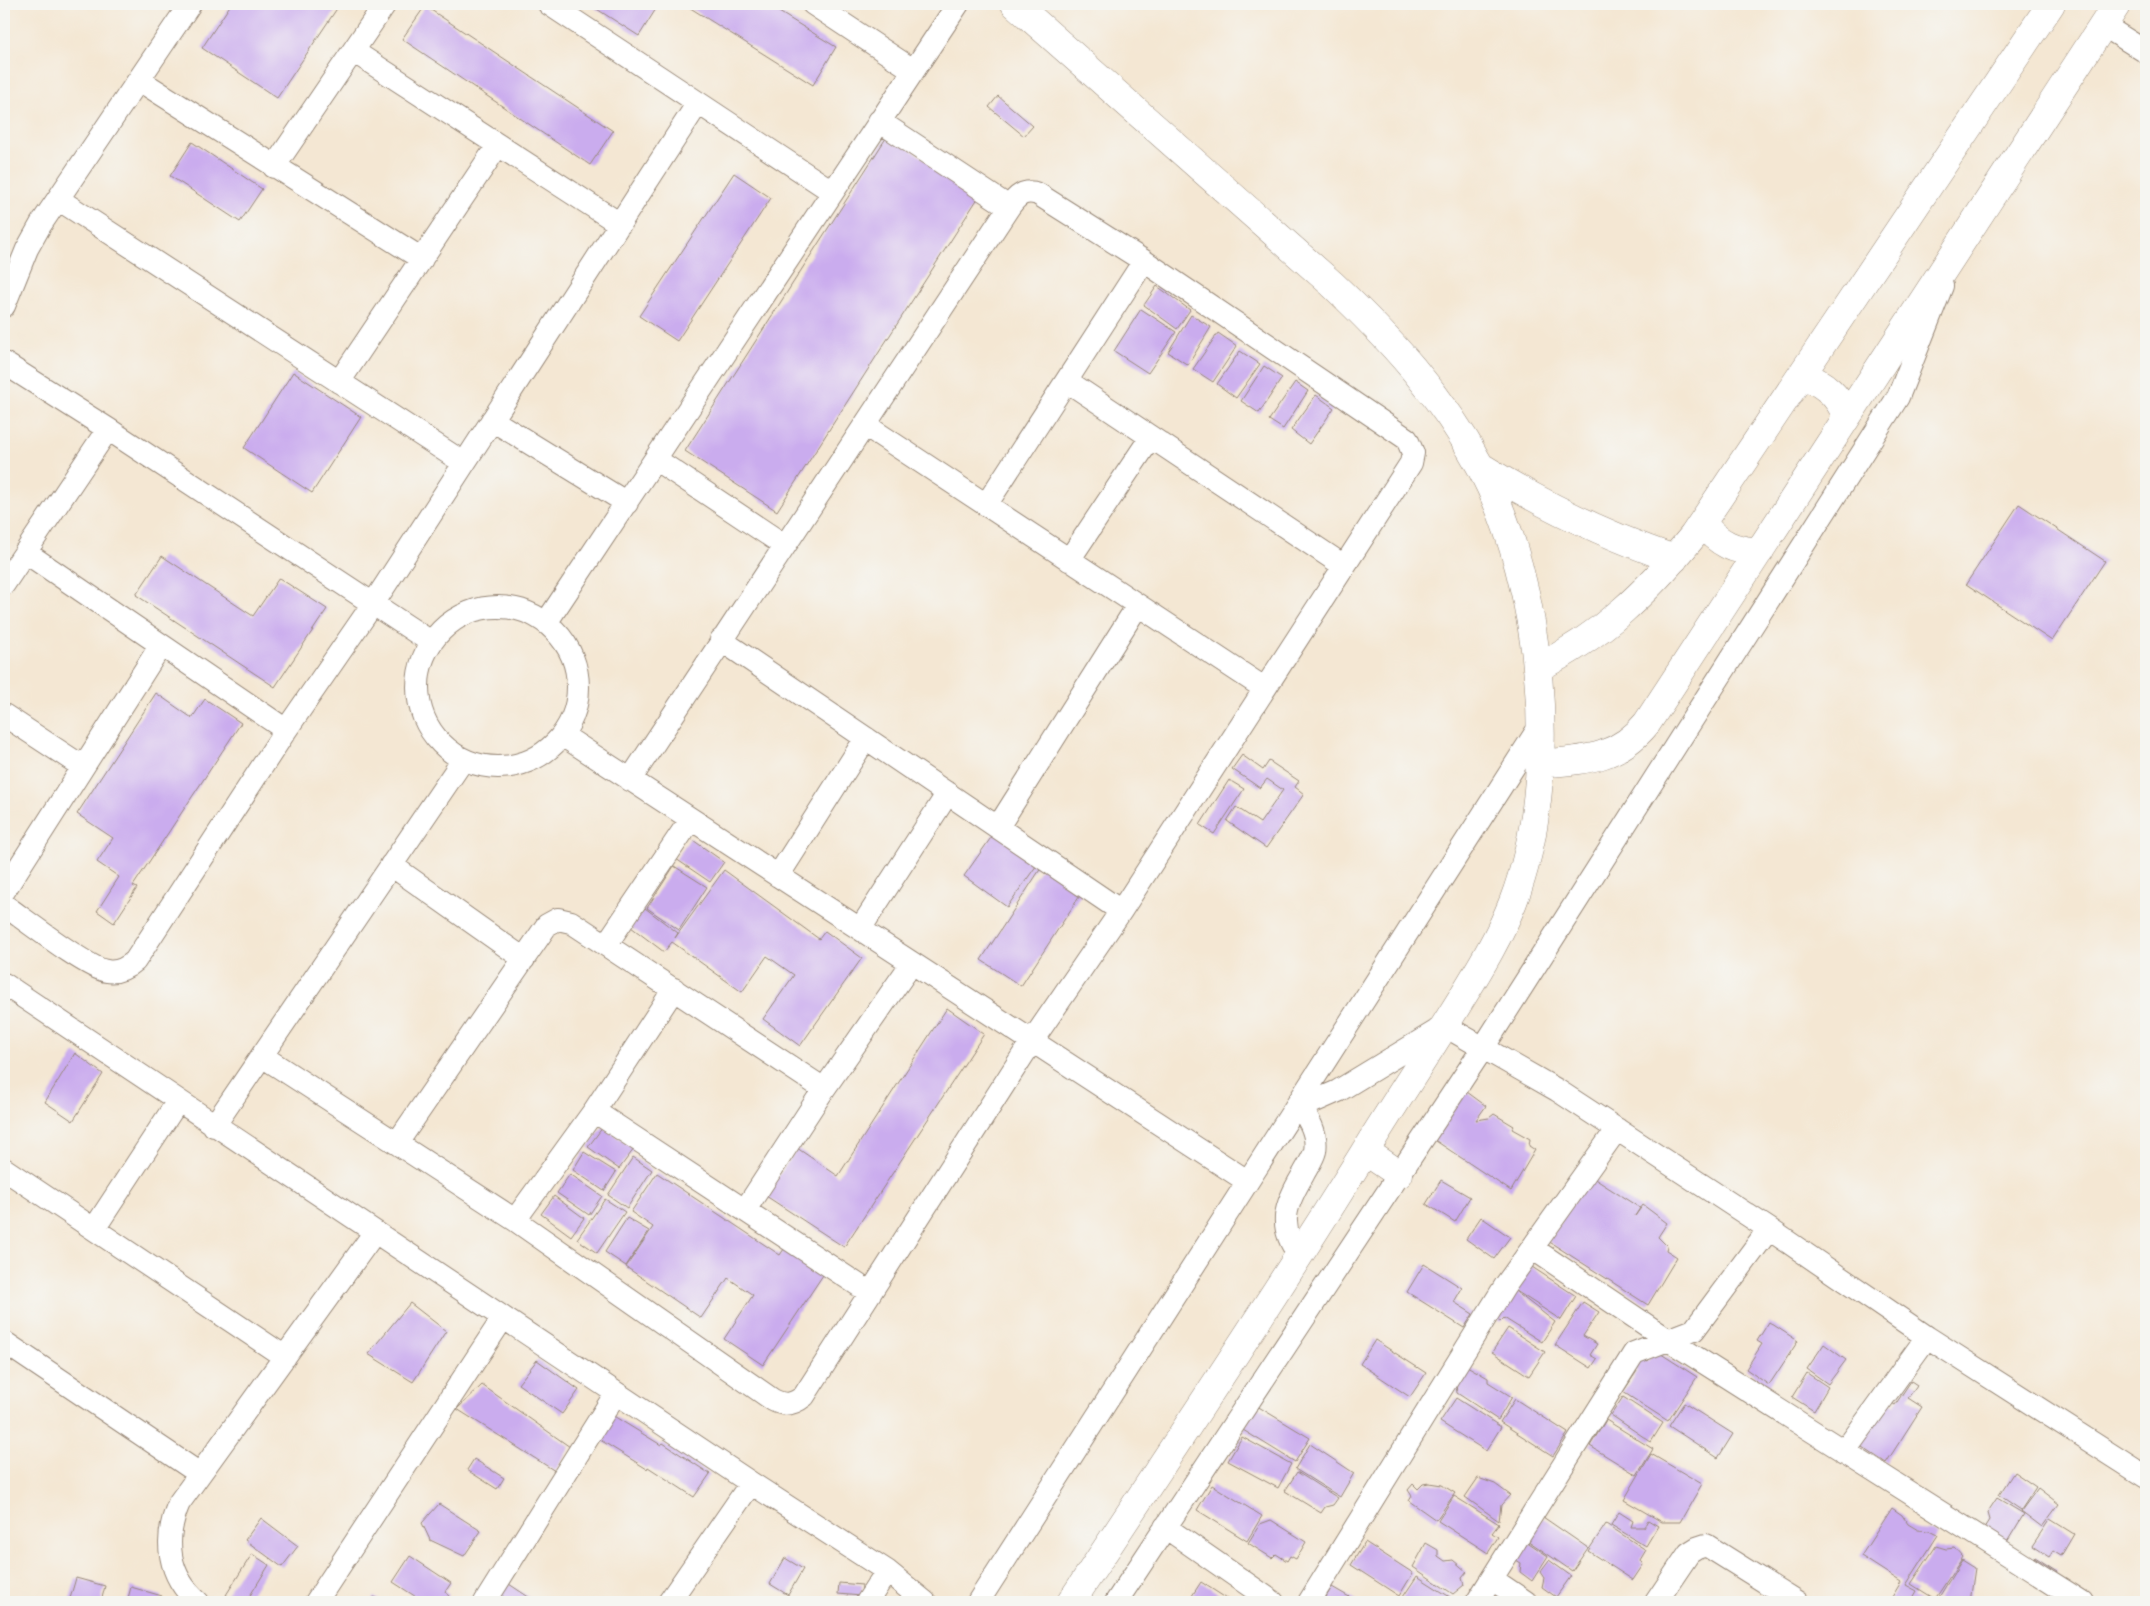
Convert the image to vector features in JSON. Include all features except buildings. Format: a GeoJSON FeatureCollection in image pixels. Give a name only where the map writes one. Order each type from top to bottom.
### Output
{"type":"FeatureCollection","features":[{"type":"Feature","properties":{"kind":"main road"},"geometry":{"type":"LineString","coordinates":[[1015,4],[1332,284],[1374,323],[1415,369],[1452,420],[1480,466],[1502,514],[1526,594],[1537,668],[1540,726],[1536,813],[1526,863],[1514,901],[1497,940],[1300,1256],[1071,1602]]}},
{"type":"Feature","properties":{"kind":"main road"},"geometry":{"type":"LineString","coordinates":[[1537,668],[1561,656],[1601,630],[1654,582],[1702,523],[2051,4]]}},
{"type":"Feature","properties":{"kind":"main road"},"geometry":{"type":"LineString","coordinates":[[1539,764],[1584,760],[1621,748],[1636,737],[1659,708],[2110,14]]}},
{"type":"Feature","properties":{"kind":"main road"},"geometry":{"type":"LineString","coordinates":[[1802,375],[1825,386],[1834,394],[1847,417]]}},
{"type":"Feature","properties":{"kind":"main road"},"geometry":{"type":"LineString","coordinates":[[1480,466],[1542,503],[1574,519],[1624,541],[1674,559]]}},
{"type":"Feature","properties":{"kind":"main road"},"geometry":{"type":"LineString","coordinates":[[1702,523],[1709,532],[1727,546],[1748,552],[1760,551]]}},
{"type":"Feature","properties":{"kind":"main road"},"geometry":{"type":"LineString","coordinates":[[1365,1151],[1399,1174]]}},
{"type":"Feature","properties":{"kind":"street"},"geometry":{"type":"LineString","coordinates":[[4,306],[27,249],[58,199],[190,4]]}},
{"type":"Feature","properties":{"kind":"street"},"geometry":{"type":"LineString","coordinates":[[274,167],[385,4]]}},
{"type":"Feature","properties":{"kind":"street"},"geometry":{"type":"LineString","coordinates":[[813,4],[914,70]]}},
{"type":"Feature","properties":{"kind":"street"},"geometry":{"type":"LineString","coordinates":[[546,623],[958,4]]}},
{"type":"Feature","properties":{"kind":"street"},"geometry":{"type":"LineString","coordinates":[[556,6],[833,192]]}},
{"type":"Feature","properties":{"kind":"street"},"geometry":{"type":"LineString","coordinates":[[2110,14],[2146,52]]}},
{"type":"Feature","properties":{"kind":"street"},"geometry":{"type":"LineString","coordinates":[[353,51],[620,224]]}},
{"type":"Feature","properties":{"kind":"street"},"geometry":{"type":"LineString","coordinates":[[139,80],[422,259]]}},
{"type":"Feature","properties":{"kind":"street"},"geometry":{"type":"LineString","coordinates":[[4,905],[98,969],[118,971],[127,968],[135,961],[286,730],[373,604],[698,103]]}},
{"type":"Feature","properties":{"kind":"street"},"geometry":{"type":"LineString","coordinates":[[879,121],[1008,208]]}},
{"type":"Feature","properties":{"kind":"street"},"geometry":{"type":"LineString","coordinates":[[339,382],[498,145]]}},
{"type":"Feature","properties":{"kind":"street"},"geometry":{"type":"LineString","coordinates":[[262,1056],[514,1220],[779,1403],[793,1403],[804,1396],[869,1292],[1032,1041],[1122,911],[1264,688],[1411,463],[1413,453],[1410,443],[1407,439],[1144,261],[1038,194],[1026,192],[1020,194],[1008,208],[630,780]]}},
{"type":"Feature","properties":{"kind":"street"},"geometry":{"type":"LineString","coordinates":[[58,199],[464,463]]}},
{"type":"Feature","properties":{"kind":"street"},"geometry":{"type":"LineString","coordinates":[[1116,1602],[1483,1048],[1898,397],[1956,251]]}},
{"type":"Feature","properties":{"kind":"street"},"geometry":{"type":"LineString","coordinates":[[986,505],[1144,261]]}},
{"type":"Feature","properties":{"kind":"street"},"geometry":{"type":"LineString","coordinates":[[4,362],[431,642]]}},
{"type":"Feature","properties":{"kind":"street"},"geometry":{"type":"LineString","coordinates":[[1067,380],[1344,566]]}},
{"type":"Feature","properties":{"kind":"street"},"geometry":{"type":"LineString","coordinates":[[492,420],[626,502]]}},
{"type":"Feature","properties":{"kind":"street"},"geometry":{"type":"LineString","coordinates":[[865,425],[1264,688]]}},
{"type":"Feature","properties":{"kind":"street"},"geometry":{"type":"LineString","coordinates":[[4,584],[108,429]]}},
{"type":"Feature","properties":{"kind":"street"},"geometry":{"type":"LineString","coordinates":[[1069,560],[1151,437]]}},
{"type":"Feature","properties":{"kind":"street"},"geometry":{"type":"LineString","coordinates":[[655,459],[784,545]]}},
{"type":"Feature","properties":{"kind":"street"},"geometry":{"type":"LineString","coordinates":[[25,552],[286,730]]}},
{"type":"Feature","properties":{"kind":"street"},"geometry":{"type":"LineString","coordinates":[[998,828],[1138,605]]}},
{"type":"Feature","properties":{"kind":"street"},"geometry":{"type":"LineString","coordinates":[[494,607],[513,608],[530,613],[546,623],[561,638],[578,676],[578,697],[573,717],[562,735],[550,749],[534,759],[517,766],[498,768],[480,766],[463,760],[446,749],[433,735],[418,699],[418,679],[422,660],[431,642],[443,628],[458,617],[476,610],[494,607]]}},
{"type":"Feature","properties":{"kind":"street"},"geometry":{"type":"LineString","coordinates":[[721,640],[1122,911]]}},
{"type":"Feature","properties":{"kind":"street"},"geometry":{"type":"LineString","coordinates":[[4,891],[161,645]]}},
{"type":"Feature","properties":{"kind":"street"},"geometry":{"type":"LineString","coordinates":[[4,715],[83,767]]}},
{"type":"Feature","properties":{"kind":"street"},"geometry":{"type":"LineString","coordinates":[[978,1602],[1540,726]]}},
{"type":"Feature","properties":{"kind":"street"},"geometry":{"type":"LineString","coordinates":[[562,735],[1247,1181]]}},
{"type":"Feature","properties":{"kind":"street"},"geometry":{"type":"LineString","coordinates":[[778,876],[866,738]]}},
{"type":"Feature","properties":{"kind":"street"},"geometry":{"type":"LineString","coordinates":[[214,1126],[463,760]]}},
{"type":"Feature","properties":{"kind":"street"},"geometry":{"type":"LineString","coordinates":[[860,929],[948,793]]}},
{"type":"Feature","properties":{"kind":"street"},"geometry":{"type":"LineString","coordinates":[[606,945],[691,819]]}},
{"type":"Feature","properties":{"kind":"street"},"geometry":{"type":"LineString","coordinates":[[391,865],[524,959]]}},
{"type":"Feature","properties":{"kind":"street"},"geometry":{"type":"LineString","coordinates":[[397,1143],[547,924],[558,919],[570,922],[606,945],[824,1089]]}},
{"type":"Feature","properties":{"kind":"street"},"geometry":{"type":"LineString","coordinates":[[745,1210],[824,1089],[912,963]]}},
{"type":"Feature","properties":{"kind":"street"},"geometry":{"type":"LineString","coordinates":[[4,984],[751,1483],[887,1571],[925,1602]]}},
{"type":"Feature","properties":{"kind":"street"},"geometry":{"type":"LineString","coordinates":[[514,1220],[594,1111],[674,989]]}},
{"type":"Feature","properties":{"kind":"street"},"geometry":{"type":"LineString","coordinates":[[1298,1105],[1313,1102],[1338,1091],[1445,1026],[1557,1090],[1769,1229],[1926,1336],[2146,1477]]}},
{"type":"Feature","properties":{"kind":"street"},"geometry":{"type":"LineString","coordinates":[[94,1229],[178,1101]]}},
{"type":"Feature","properties":{"kind":"street"},"geometry":{"type":"LineString","coordinates":[[1298,1105],[1310,1122],[1315,1149],[1286,1209],[1286,1229],[1289,1239],[1300,1256]]}},
{"type":"Feature","properties":{"kind":"street"},"geometry":{"type":"LineString","coordinates":[[594,1111],[869,1292]]}},
{"type":"Feature","properties":{"kind":"street"},"geometry":{"type":"LineString","coordinates":[[1309,1602],[1505,1286],[1617,1129]]}},
{"type":"Feature","properties":{"kind":"street"},"geometry":{"type":"LineString","coordinates":[[4,1169],[285,1357]]}},
{"type":"Feature","properties":{"kind":"street"},"geometry":{"type":"LineString","coordinates":[[1477,1602],[1634,1353],[1670,1341],[1694,1330],[1769,1229]]}},
{"type":"Feature","properties":{"kind":"street"},"geometry":{"type":"LineString","coordinates":[[198,1602],[179,1581],[173,1566],[169,1550],[172,1518],[179,1504],[200,1474],[375,1232]]}},
{"type":"Feature","properties":{"kind":"street"},"geometry":{"type":"LineString","coordinates":[[1532,1248],[1670,1341],[2082,1602]]}},
{"type":"Feature","properties":{"kind":"street"},"geometry":{"type":"LineString","coordinates":[[316,1602],[503,1318]]}},
{"type":"Feature","properties":{"kind":"street"},"geometry":{"type":"LineString","coordinates":[[1844,1452],[1926,1336]]}},
{"type":"Feature","properties":{"kind":"street"},"geometry":{"type":"LineString","coordinates":[[4,1342],[200,1474]]}},
{"type":"Feature","properties":{"kind":"street"},"geometry":{"type":"LineString","coordinates":[[485,1602],[616,1393]]}},
{"type":"Feature","properties":{"kind":"street"},"geometry":{"type":"LineString","coordinates":[[669,1602],[751,1483]]}},
{"type":"Feature","properties":{"kind":"street"},"geometry":{"type":"LineString","coordinates":[[1164,1527],[1273,1602]]}},
{"type":"Feature","properties":{"kind":"street"},"geometry":{"type":"LineString","coordinates":[[1656,1602],[1689,1553],[1706,1545],[1797,1602]]}},
{"type":"Feature","properties":{"kind":"street"},"geometry":{"type":"LineString","coordinates":[[867,1602],[887,1571]]}},
{"type":"Feature","properties":{"kind":"street"},"geometry":{"type":"LineString","coordinates":[[1492,1579],[1526,1602]]}}]}
